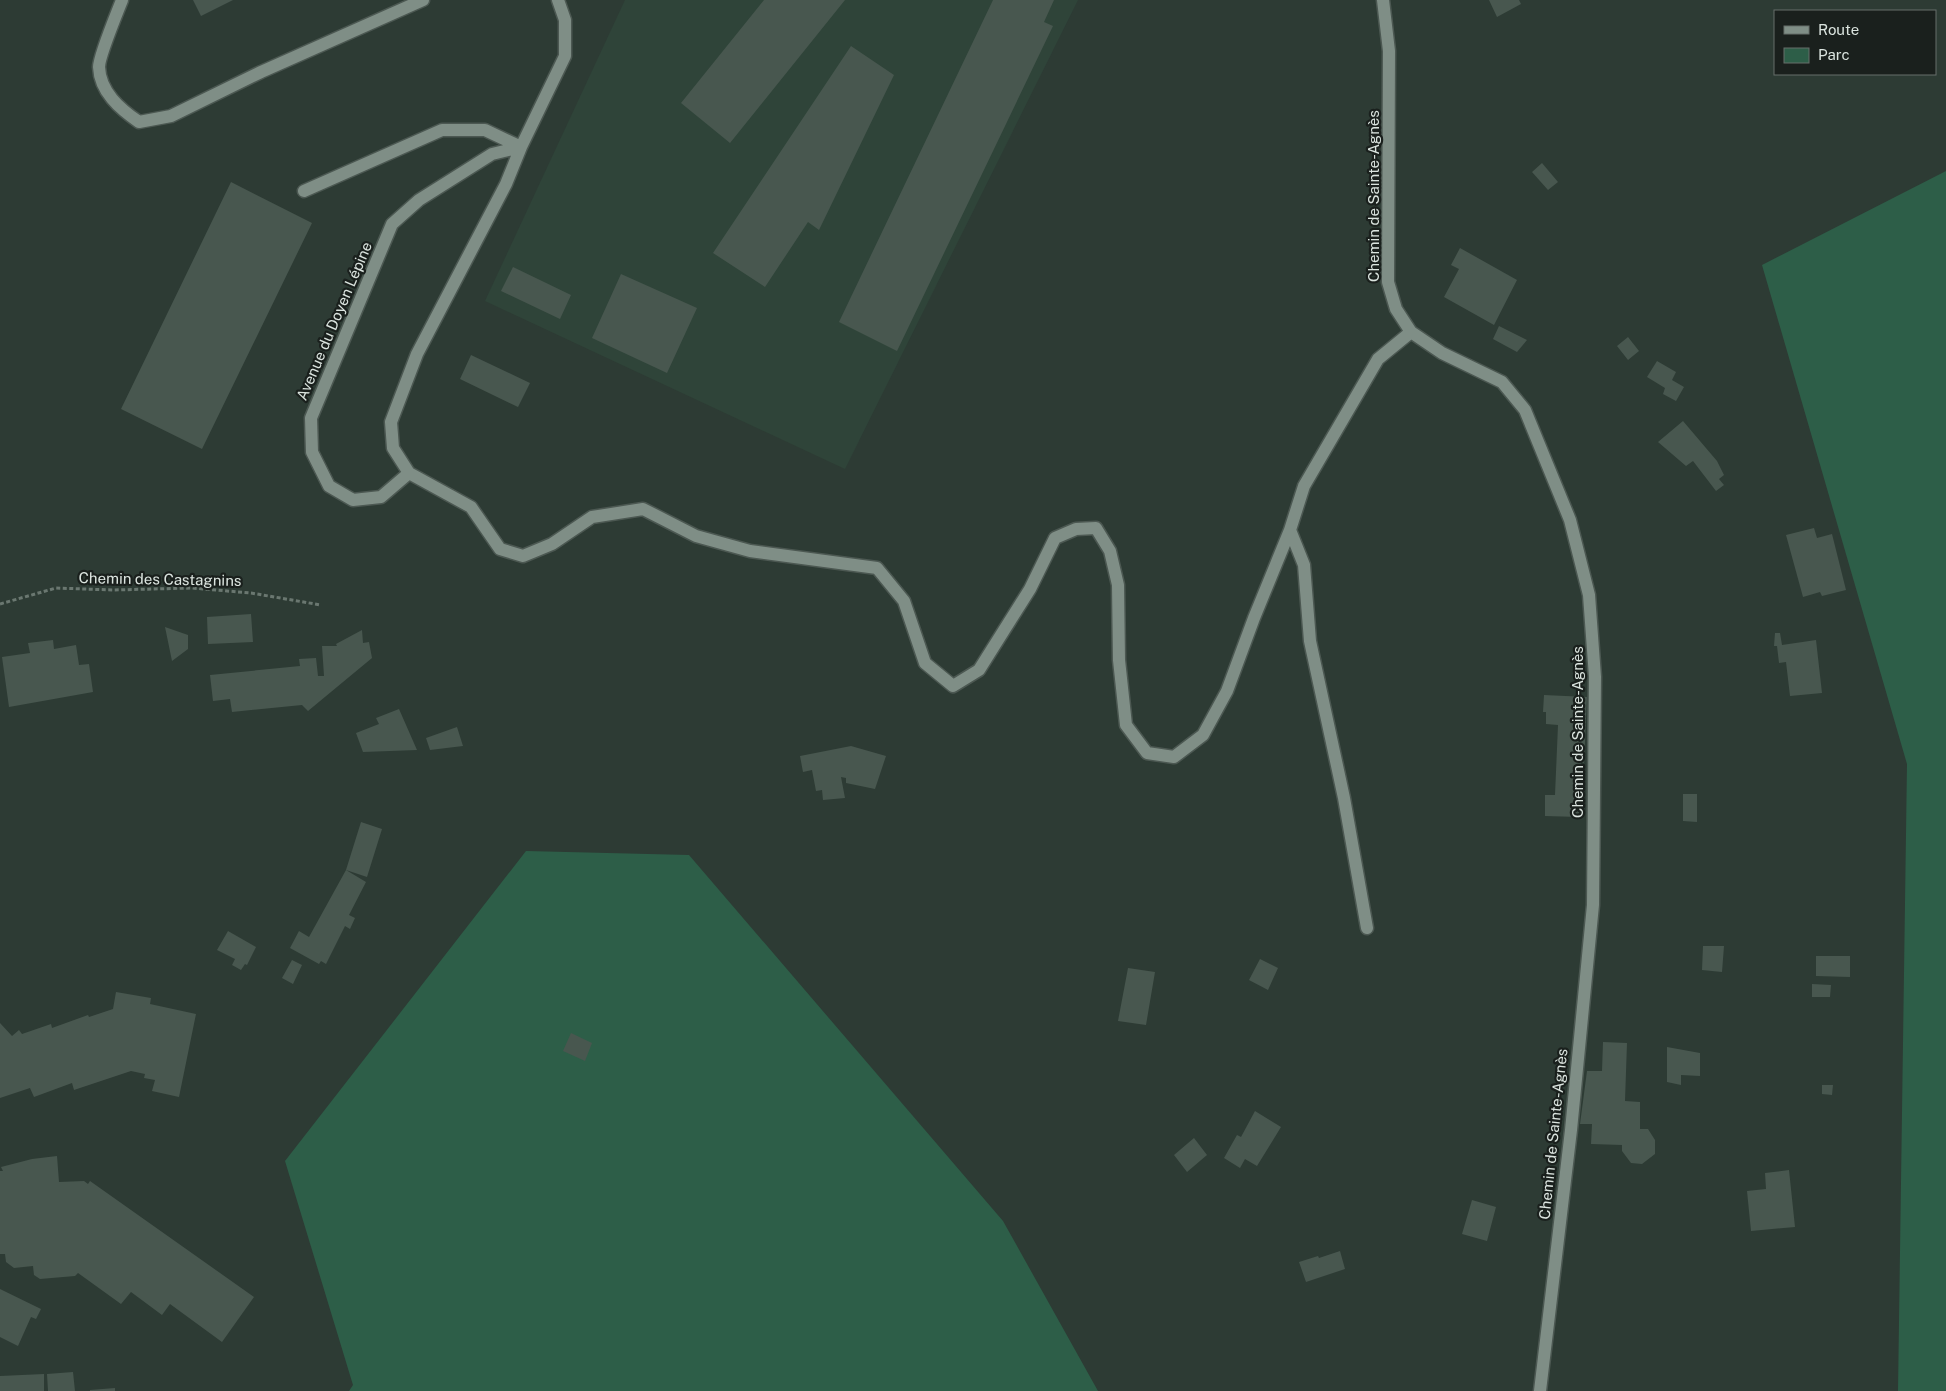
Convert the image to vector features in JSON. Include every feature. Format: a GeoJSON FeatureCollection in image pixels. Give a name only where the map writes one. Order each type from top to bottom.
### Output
{"type":"FeatureCollection","features":[{"type":"Feature","properties":{"kind":"street"},"geometry":{"type":"LineString","coordinates":[[122,0],[99,66],[105,90],[121,110],[139,122],[171,116],[261,72],[423,0]]}},
{"type":"Feature","properties":{"kind":"street"},"geometry":{"type":"LineString","coordinates":[[558,0],[565,20],[565,56],[521,147],[506,184],[417,354],[390,422],[393,448],[409,473],[471,508],[500,549],[523,556],[552,544],[592,516],[643,509],[696,536],[750,551],[877,568],[904,601],[925,663],[953,686],[979,670],[1030,590],[1055,538],[1076,529],[1096,528],[1110,550],[1118,584],[1119,660],[1126,725],[1147,752],[1174,757],[1203,735],[1227,691],[1290,530],[1304,486],[1378,359],[1411,332]]}},
{"type":"Feature","properties":{"kind":"street","name":"Chemin de Sainte-Agnès"},"geometry":{"type":"LineString","coordinates":[[1383,0],[1389,51],[1388,282],[1396,309],[1411,332],[1442,353],[1502,382],[1525,410],[1570,520],[1589,595],[1595,677],[1593,905],[1571,1130],[1540,1391]]}},
{"type":"Feature","properties":{"kind":"street"},"geometry":{"type":"LineString","coordinates":[[304,191],[442,130],[485,130],[521,147]]}},
{"type":"Feature","properties":{"kind":"street","name":"Avenue du Doyen Lépine"},"geometry":{"type":"LineString","coordinates":[[409,473],[381,497],[353,500],[329,486],[312,452],[311,418],[392,224],[419,200],[468,168],[492,154],[521,147]]}},
{"type":"Feature","properties":{"kind":"street"},"geometry":{"type":"LineString","coordinates":[[1290,530],[1304,565],[1310,641],[1344,798],[1367,928]]}},
{"type":"Feature","properties":{"kind":"path","name":"Chemin des Castagnins"},"geometry":{"type":"LineString","coordinates":[[0,604],[56,588],[113,590],[192,588],[251,593],[321,605]]}},
{"type":"Feature","properties":{"kind":"shaded area"},"geometry":{"type":"Polygon","coordinates":[[[625,0],[1078,0],[845,469],[485,301],[625,0]]]}},
{"type":"Feature","properties":{"kind":"green space"},"geometry":{"type":"Polygon","coordinates":[[[1946,171],[1946,1391],[1898,1391],[1907,764],[1762,265],[1946,171]]]}},
{"type":"Feature","properties":{"kind":"green space"},"geometry":{"type":"Polygon","coordinates":[[[526,851],[689,855],[1003,1221],[1098,1391],[349,1391],[353,1385],[285,1161],[526,851]]]}},
{"type":"Feature","properties":{"kind":"building"},"geometry":{"type":"Polygon","coordinates":[[[193,0],[233,0],[201,16],[193,0]]]}},
{"type":"Feature","properties":{"kind":"building"},"geometry":{"type":"Polygon","coordinates":[[[764,0],[845,0],[730,143],[681,103],[764,0]]]}},
{"type":"Feature","properties":{"kind":"building"},"geometry":{"type":"Polygon","coordinates":[[[993,0],[1054,0],[1044,22],[1053,26],[897,351],[839,322],[993,0]]]}},
{"type":"Feature","properties":{"kind":"building"},"geometry":{"type":"Polygon","coordinates":[[[1489,0],[1519,0],[1521,4],[1497,17],[1489,0]]]}},
{"type":"Feature","properties":{"kind":"building"},"geometry":{"type":"Polygon","coordinates":[[[851,46],[894,75],[819,230],[808,222],[765,287],[713,253],[851,46]]]}},
{"type":"Feature","properties":{"kind":"building"},"geometry":{"type":"Polygon","coordinates":[[[1542,163],[1558,182],[1548,190],[1532,172],[1542,163]]]}},
{"type":"Feature","properties":{"kind":"building"},"geometry":{"type":"Polygon","coordinates":[[[231,182],[312,223],[202,449],[121,409],[231,182]]]}},
{"type":"Feature","properties":{"kind":"building"},"geometry":{"type":"Polygon","coordinates":[[[1460,248],[1517,280],[1494,325],[1444,297],[1459,269],[1451,265],[1460,248]]]}},
{"type":"Feature","properties":{"kind":"building"},"geometry":{"type":"Polygon","coordinates":[[[513,267],[571,295],[560,319],[501,291],[513,267]]]}},
{"type":"Feature","properties":{"kind":"building"},"geometry":{"type":"Polygon","coordinates":[[[621,274],[697,308],[667,373],[592,338],[621,274]]]}},
{"type":"Feature","properties":{"kind":"building"},"geometry":{"type":"Polygon","coordinates":[[[1499,326],[1527,340],[1517,352],[1493,339],[1499,326]]]}},
{"type":"Feature","properties":{"kind":"building"},"geometry":{"type":"Polygon","coordinates":[[[1628,337],[1639,351],[1628,360],[1617,346],[1628,337]]]}},
{"type":"Feature","properties":{"kind":"building"},"geometry":{"type":"Polygon","coordinates":[[[471,355],[530,383],[518,407],[460,379],[471,355]]]}},
{"type":"Feature","properties":{"kind":"building"},"geometry":{"type":"Polygon","coordinates":[[[1657,361],[1676,372],[1672,380],[1684,387],[1676,401],[1663,394],[1665,388],[1647,377],[1657,361]]]}},
{"type":"Feature","properties":{"kind":"building"},"geometry":{"type":"Polygon","coordinates":[[[1683,421],[1717,461],[1724,475],[1719,479],[1724,485],[1716,491],[1693,461],[1686,466],[1658,442],[1683,421]]]}},
{"type":"Feature","properties":{"kind":"building"},"geometry":{"type":"Polygon","coordinates":[[[1814,528],[1817,538],[1832,534],[1846,590],[1822,596],[1820,592],[1803,597],[1786,535],[1814,528]]]}},
{"type":"Feature","properties":{"kind":"building"},"geometry":{"type":"Polygon","coordinates":[[[251,614],[253,642],[208,644],[207,617],[251,614]]]}},
{"type":"Feature","properties":{"kind":"building"},"geometry":{"type":"Polygon","coordinates":[[[165,627],[188,635],[188,649],[172,661],[165,627]]]}},
{"type":"Feature","properties":{"kind":"building"},"geometry":{"type":"Polygon","coordinates":[[[362,630],[363,643],[369,642],[372,658],[308,711],[302,705],[232,712],[230,699],[213,701],[210,675],[300,666],[299,659],[316,658],[318,676],[324,676],[322,646],[337,646],[336,644],[362,630]]]}},
{"type":"Feature","properties":{"kind":"building"},"geometry":{"type":"Polygon","coordinates":[[[1775,633],[1780,633],[1782,645],[1816,640],[1822,693],[1790,696],[1786,662],[1779,663],[1777,646],[1774,646],[1775,633]]]}},
{"type":"Feature","properties":{"kind":"building"},"geometry":{"type":"Polygon","coordinates":[[[53,640],[54,649],[76,645],[79,665],[89,664],[93,692],[9,707],[2,657],[30,653],[28,643],[53,640]]]}},
{"type":"Feature","properties":{"kind":"building"},"geometry":{"type":"Polygon","coordinates":[[[1544,695],[1587,697],[1584,763],[1581,762],[1579,817],[1545,816],[1545,795],[1555,795],[1558,725],[1546,724],[1546,712],[1543,712],[1544,695]]]}},
{"type":"Feature","properties":{"kind":"building"},"geometry":{"type":"Polygon","coordinates":[[[399,709],[417,750],[363,752],[356,733],[379,724],[376,718],[399,709]]]}},
{"type":"Feature","properties":{"kind":"building"},"geometry":{"type":"Polygon","coordinates":[[[457,727],[463,746],[430,750],[426,738],[457,727]]]}},
{"type":"Feature","properties":{"kind":"building"},"geometry":{"type":"Polygon","coordinates":[[[851,746],[886,756],[875,789],[846,783],[846,778],[841,777],[845,798],[823,800],[822,790],[816,791],[812,770],[803,772],[800,756],[851,746]]]}},
{"type":"Feature","properties":{"kind":"building"},"geometry":{"type":"Polygon","coordinates":[[[1683,794],[1697,794],[1697,822],[1683,821],[1683,794]]]}},
{"type":"Feature","properties":{"kind":"building"},"geometry":{"type":"Polygon","coordinates":[[[361,822],[382,829],[367,877],[346,870],[361,822]]]}},
{"type":"Feature","properties":{"kind":"building"},"geometry":{"type":"Polygon","coordinates":[[[346,870],[366,882],[349,915],[355,918],[350,929],[345,926],[326,964],[321,961],[319,964],[290,948],[299,931],[309,937],[346,870]]]}},
{"type":"Feature","properties":{"kind":"building"},"geometry":{"type":"Polygon","coordinates":[[[228,931],[256,947],[247,965],[245,964],[241,970],[232,965],[235,959],[217,950],[228,931]]]}},
{"type":"Feature","properties":{"kind":"building"},"geometry":{"type":"Polygon","coordinates":[[[1703,946],[1724,946],[1722,972],[1702,970],[1703,946]]]}},
{"type":"Feature","properties":{"kind":"building"},"geometry":{"type":"Polygon","coordinates":[[[1816,956],[1850,956],[1850,977],[1816,976],[1816,956]]]}},
{"type":"Feature","properties":{"kind":"building"},"geometry":{"type":"Polygon","coordinates":[[[1260,959],[1278,968],[1268,990],[1249,980],[1260,959]]]}},
{"type":"Feature","properties":{"kind":"building"},"geometry":{"type":"Polygon","coordinates":[[[292,960],[302,965],[293,984],[282,978],[292,960]]]}},
{"type":"Feature","properties":{"kind":"building"},"geometry":{"type":"Polygon","coordinates":[[[1128,968],[1155,972],[1146,1025],[1118,1021],[1128,968]]]}},
{"type":"Feature","properties":{"kind":"building"},"geometry":{"type":"Polygon","coordinates":[[[1812,984],[1831,985],[1830,997],[1812,997],[1812,984]]]}},
{"type":"Feature","properties":{"kind":"building"},"geometry":{"type":"Polygon","coordinates":[[[116,992],[151,998],[150,1004],[196,1014],[179,1097],[152,1091],[155,1080],[144,1078],[145,1074],[131,1071],[74,1090],[72,1083],[34,1097],[30,1088],[0,1098],[0,1023],[12,1036],[19,1030],[22,1034],[51,1024],[52,1028],[88,1015],[89,1017],[113,1009],[116,992]]]}},
{"type":"Feature","properties":{"kind":"building"},"geometry":{"type":"Polygon","coordinates":[[[571,1033],[592,1043],[585,1061],[563,1051],[571,1033]]]}},
{"type":"Feature","properties":{"kind":"building"},"geometry":{"type":"Polygon","coordinates":[[[1603,1042],[1627,1043],[1625,1101],[1640,1102],[1640,1129],[1648,1129],[1655,1140],[1655,1154],[1642,1164],[1631,1163],[1622,1151],[1622,1145],[1591,1144],[1592,1124],[1580,1124],[1587,1071],[1602,1071],[1603,1042]]]}},
{"type":"Feature","properties":{"kind":"building"},"geometry":{"type":"Polygon","coordinates":[[[1667,1047],[1700,1053],[1700,1076],[1681,1075],[1681,1085],[1667,1082],[1667,1047]]]}},
{"type":"Feature","properties":{"kind":"building"},"geometry":{"type":"Polygon","coordinates":[[[1822,1085],[1833,1085],[1832,1095],[1822,1094],[1822,1085]]]}},
{"type":"Feature","properties":{"kind":"building"},"geometry":{"type":"Polygon","coordinates":[[[1255,1111],[1281,1127],[1257,1166],[1245,1159],[1240,1168],[1224,1158],[1237,1135],[1241,1137],[1255,1111]]]}},
{"type":"Feature","properties":{"kind":"building"},"geometry":{"type":"Polygon","coordinates":[[[1194,1138],[1207,1155],[1187,1172],[1174,1155],[1194,1138]]]}},
{"type":"Feature","properties":{"kind":"building"},"geometry":{"type":"Polygon","coordinates":[[[57,1156],[59,1182],[84,1181],[88,1184],[90,1181],[254,1297],[222,1342],[170,1304],[162,1315],[131,1292],[121,1304],[78,1273],[75,1276],[40,1279],[34,1275],[33,1266],[14,1268],[6,1262],[5,1254],[0,1254],[0,1171],[3,1171],[1,1167],[32,1159],[57,1156]]]}},
{"type":"Feature","properties":{"kind":"building"},"geometry":{"type":"Polygon","coordinates":[[[1789,1170],[1795,1227],[1751,1231],[1747,1191],[1766,1189],[1765,1173],[1789,1170]]]}},
{"type":"Feature","properties":{"kind":"building"},"geometry":{"type":"Polygon","coordinates":[[[1472,1200],[1496,1207],[1487,1241],[1462,1234],[1472,1200]]]}},
{"type":"Feature","properties":{"kind":"building"},"geometry":{"type":"Polygon","coordinates":[[[1340,1251],[1345,1269],[1306,1282],[1299,1262],[1340,1251]]]}},
{"type":"Feature","properties":{"kind":"building"},"geometry":{"type":"Polygon","coordinates":[[[0,1289],[41,1309],[36,1319],[31,1317],[18,1346],[0,1337],[0,1289]]]}},
{"type":"Feature","properties":{"kind":"building"},"geometry":{"type":"Polygon","coordinates":[[[73,1372],[75,1391],[48,1391],[47,1374],[73,1372]]]}},
{"type":"Feature","properties":{"kind":"building"},"geometry":{"type":"Polygon","coordinates":[[[44,1374],[44,1391],[0,1391],[0,1376],[44,1374]]]}},
{"type":"Feature","properties":{"kind":"building"},"geometry":{"type":"Polygon","coordinates":[[[115,1388],[115,1391],[90,1391],[90,1390],[115,1388]]]}}]}
